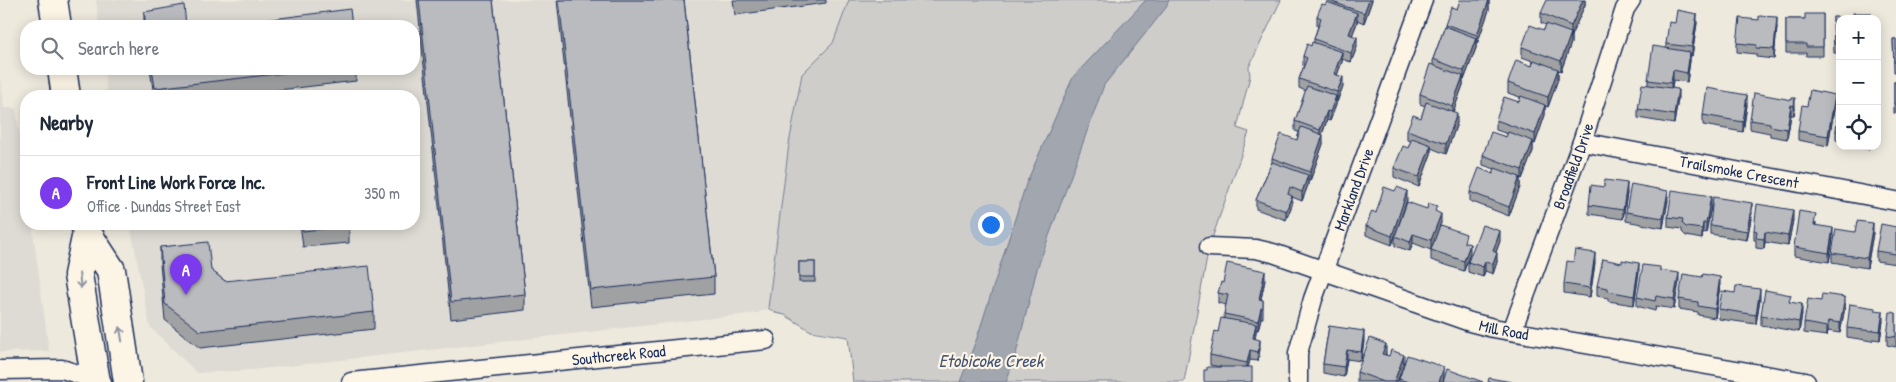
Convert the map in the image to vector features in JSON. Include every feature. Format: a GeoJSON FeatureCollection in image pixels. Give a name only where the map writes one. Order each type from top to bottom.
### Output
{"type":"FeatureCollection","features":[{"type":"Feature","properties":{"kind":"main road"},"geometry":{"type":"LineString","coordinates":[[53,0],[56,20]]}},
{"type":"Feature","properties":{"kind":"main road"},"geometry":{"type":"LineString","coordinates":[[63,75],[65,90]]}},
{"type":"Feature","properties":{"kind":"main road"},"geometry":{"type":"LineString","coordinates":[[86,230],[78,275],[98,381]]}},
{"type":"Feature","properties":{"kind":"main road"},"geometry":{"type":"LineString","coordinates":[[87,230],[110,270],[128,382]]}},
{"type":"Feature","properties":{"kind":"street","name":"Markland Drive"},"geometry":{"type":"LineString","coordinates":[[1298,382],[1298,353],[1313,299],[1423,0]]}},
{"type":"Feature","properties":{"kind":"street","name":"Broadfield Drive"},"geometry":{"type":"LineString","coordinates":[[1512,332],[1582,142],[1625,9],[1632,0]]}},
{"type":"Feature","properties":{"kind":"street","name":"Trailsmoke Crescent"},"geometry":{"type":"LineString","coordinates":[[1582,142],[1896,201]]}},
{"type":"Feature","properties":{"kind":"street","name":"Mill Road"},"geometry":{"type":"LineString","coordinates":[[1209,247],[1256,249],[1324,269],[1470,322],[1512,332],[1806,382]]}},
{"type":"Feature","properties":{"kind":"street","name":"Southcreek Road"},"geometry":{"type":"LineString","coordinates":[[351,382],[766,340]]}},
{"type":"Feature","properties":{"kind":"street"},"geometry":{"type":"LineString","coordinates":[[0,370],[62,369],[98,381]]}},
{"type":"Feature","properties":{"kind":"shaded area"},"geometry":{"type":"Polygon","coordinates":[[[96,0],[849,0],[833,43],[802,74],[789,144],[768,308],[757,313],[252,370],[197,373],[150,327],[131,230],[420,230],[420,90],[106,90],[105,75],[420,75],[420,20],[98,20],[96,0]]]}},
{"type":"Feature","properties":{"kind":"shaded area"},"geometry":{"type":"Polygon","coordinates":[[[849,0],[1281,0],[1249,67],[1250,76],[1237,128],[1249,132],[1209,247],[1184,382],[853,382],[848,337],[811,331],[785,315],[776,313],[768,308],[789,144],[802,74],[833,43],[849,0]]]}},
{"type":"Feature","properties":{"kind":"shaded area"},"geometry":{"type":"Polygon","coordinates":[[[0,77],[4,108],[16,108],[20,138],[20,230],[33,230],[49,351],[0,352],[0,77]]]}},
{"type":"Feature","properties":{"kind":"water","name":"Etobicoke Creek"},"geometry":{"type":"Polygon","coordinates":[[[1146,0],[1169,0],[1165,9],[1104,85],[1037,269],[1016,354],[1006,382],[960,382],[977,338],[1026,184],[1073,77],[1146,0]]]}},
{"type":"Feature","properties":{"kind":"building"},"geometry":{"type":"Polygon","coordinates":[[[419,0],[493,0],[525,294],[451,302],[419,0]]]}},
{"type":"Feature","properties":{"kind":"building"},"geometry":{"type":"Polygon","coordinates":[[[559,0],[684,0],[714,277],[591,290],[559,0]]]}},
{"type":"Feature","properties":{"kind":"building"},"geometry":{"type":"Polygon","coordinates":[[[1327,0],[1369,0],[1364,13],[1327,0]]]}},
{"type":"Feature","properties":{"kind":"building"},"geometry":{"type":"Polygon","coordinates":[[[1460,0],[1489,0],[1477,35],[1445,24],[1451,7],[1457,9],[1460,0]]]}},
{"type":"Feature","properties":{"kind":"building"},"geometry":{"type":"Polygon","coordinates":[[[1547,0],[1583,0],[1571,26],[1541,13],[1547,0]]]}},
{"type":"Feature","properties":{"kind":"building"},"geometry":{"type":"Polygon","coordinates":[[[1327,2],[1357,13],[1349,34],[1357,37],[1351,53],[1314,39],[1321,18],[1317,16],[1322,4],[1325,5],[1327,2]]]}},
{"type":"Feature","properties":{"kind":"building"},"geometry":{"type":"Polygon","coordinates":[[[184,5],[185,20],[145,20],[144,12],[184,5]]]}},
{"type":"Feature","properties":{"kind":"building"},"geometry":{"type":"Polygon","coordinates":[[[350,9],[351,20],[265,20],[350,9]]]}},
{"type":"Feature","properties":{"kind":"building"},"geometry":{"type":"Polygon","coordinates":[[[1677,10],[1697,14],[1692,47],[1666,44],[1669,22],[1675,23],[1677,10]]]}},
{"type":"Feature","properties":{"kind":"building"},"geometry":{"type":"Polygon","coordinates":[[[1853,13],[1871,13],[1871,15],[1853,15],[1853,13]]]}},
{"type":"Feature","properties":{"kind":"building"},"geometry":{"type":"Polygon","coordinates":[[[1805,14],[1823,14],[1823,47],[1806,47],[1806,44],[1786,44],[1786,19],[1805,19],[1805,14]]]}},
{"type":"Feature","properties":{"kind":"building"},"geometry":{"type":"Polygon","coordinates":[[[1759,16],[1777,17],[1774,49],[1756,48],[1757,45],[1737,43],[1740,18],[1759,20],[1759,16]]]}},
{"type":"Feature","properties":{"kind":"building"},"geometry":{"type":"Polygon","coordinates":[[[1833,17],[1836,17],[1836,43],[1834,43],[1833,17]]]}},
{"type":"Feature","properties":{"kind":"building"},"geometry":{"type":"Polygon","coordinates":[[[1546,24],[1571,33],[1561,61],[1522,47],[1530,25],[1544,30],[1546,24]]]}},
{"type":"Feature","properties":{"kind":"building"},"geometry":{"type":"Polygon","coordinates":[[[1445,26],[1476,38],[1464,71],[1433,59],[1445,26]]]}},
{"type":"Feature","properties":{"kind":"building"},"geometry":{"type":"Polygon","coordinates":[[[1893,39],[1896,39],[1896,62],[1894,62],[1893,39]]]}},
{"type":"Feature","properties":{"kind":"building"},"geometry":{"type":"Polygon","coordinates":[[[1312,42],[1342,52],[1334,74],[1343,77],[1337,92],[1299,79],[1307,58],[1303,56],[1307,44],[1311,46],[1312,42]]]}},
{"type":"Feature","properties":{"kind":"building"},"geometry":{"type":"Polygon","coordinates":[[[1653,46],[1690,52],[1687,73],[1673,70],[1671,83],[1648,80],[1653,46]]]}},
{"type":"Feature","properties":{"kind":"building"},"geometry":{"type":"Polygon","coordinates":[[[1516,60],[1532,66],[1534,60],[1558,69],[1548,97],[1508,83],[1516,60]]]}},
{"type":"Feature","properties":{"kind":"building"},"geometry":{"type":"Polygon","coordinates":[[[1430,64],[1463,76],[1452,106],[1420,94],[1430,64]]]}},
{"type":"Feature","properties":{"kind":"building"},"geometry":{"type":"Polygon","coordinates":[[[153,75],[267,75],[155,88],[153,75]]]}},
{"type":"Feature","properties":{"kind":"building"},"geometry":{"type":"Polygon","coordinates":[[[1894,82],[1896,82],[1896,104],[1894,104],[1894,82]]]}},
{"type":"Feature","properties":{"kind":"building"},"geometry":{"type":"Polygon","coordinates":[[[1642,84],[1678,89],[1674,115],[1638,109],[1642,84]]]}},
{"type":"Feature","properties":{"kind":"building"},"geometry":{"type":"Polygon","coordinates":[[[1307,86],[1336,96],[1330,112],[1327,111],[1320,130],[1295,121],[1307,86]]]}},
{"type":"Feature","properties":{"kind":"building"},"geometry":{"type":"Polygon","coordinates":[[[1707,88],[1747,95],[1743,122],[1703,115],[1707,88]]]}},
{"type":"Feature","properties":{"kind":"building"},"geometry":{"type":"Polygon","coordinates":[[[1810,90],[1835,95],[1828,136],[1798,131],[1802,105],[1807,106],[1810,90]]]}},
{"type":"Feature","properties":{"kind":"building"},"geometry":{"type":"Polygon","coordinates":[[[1754,93],[1792,100],[1792,98],[1795,98],[1794,106],[1791,105],[1787,129],[1770,126],[1770,123],[1750,120],[1754,93]]]}},
{"type":"Feature","properties":{"kind":"building"},"geometry":{"type":"Polygon","coordinates":[[[1521,96],[1545,105],[1535,134],[1496,120],[1504,97],[1519,102],[1521,96]]]}},
{"type":"Feature","properties":{"kind":"building"},"geometry":{"type":"Polygon","coordinates":[[[1426,102],[1457,113],[1446,144],[1407,130],[1413,115],[1421,118],[1426,102]]]}},
{"type":"Feature","properties":{"kind":"building"},"geometry":{"type":"Polygon","coordinates":[[[1301,127],[1323,135],[1310,172],[1272,158],[1281,134],[1297,140],[1301,127]]]}},
{"type":"Feature","properties":{"kind":"building"},"geometry":{"type":"Polygon","coordinates":[[[1491,132],[1506,137],[1508,132],[1533,141],[1522,170],[1483,155],[1491,132]]]}},
{"type":"Feature","properties":{"kind":"building"},"geometry":{"type":"Polygon","coordinates":[[[1412,138],[1431,145],[1419,177],[1394,168],[1403,146],[1408,148],[1412,138]]]}},
{"type":"Feature","properties":{"kind":"building"},"geometry":{"type":"Polygon","coordinates":[[[1272,162],[1308,175],[1302,192],[1290,187],[1288,194],[1292,196],[1286,211],[1256,200],[1272,162]]]}},
{"type":"Feature","properties":{"kind":"building"},"geometry":{"type":"Polygon","coordinates":[[[1479,168],[1493,174],[1495,168],[1520,177],[1509,207],[1470,192],[1479,168]]]}},
{"type":"Feature","properties":{"kind":"building"},"geometry":{"type":"Polygon","coordinates":[[[1605,180],[1627,183],[1623,210],[1589,205],[1591,185],[1604,187],[1605,180]]]}},
{"type":"Feature","properties":{"kind":"building"},"geometry":{"type":"Polygon","coordinates":[[[1631,184],[1668,191],[1663,218],[1626,212],[1631,184]]]}},
{"type":"Feature","properties":{"kind":"building"},"geometry":{"type":"Polygon","coordinates":[[[1384,187],[1395,191],[1397,187],[1407,191],[1392,236],[1366,226],[1372,211],[1376,213],[1384,187]]]}},
{"type":"Feature","properties":{"kind":"building"},"geometry":{"type":"Polygon","coordinates":[[[1672,190],[1711,196],[1706,223],[1703,223],[1702,229],[1686,227],[1682,223],[1683,219],[1668,217],[1672,190]]]}},
{"type":"Feature","properties":{"kind":"building"},"geometry":{"type":"Polygon","coordinates":[[[1713,197],[1752,203],[1747,231],[1710,225],[1713,197]]]}},
{"type":"Feature","properties":{"kind":"building"},"geometry":{"type":"Polygon","coordinates":[[[1407,202],[1427,209],[1428,203],[1437,206],[1435,211],[1441,214],[1431,240],[1413,234],[1410,242],[1395,236],[1407,202]]]}},
{"type":"Feature","properties":{"kind":"building"},"geometry":{"type":"Polygon","coordinates":[[[1757,204],[1793,210],[1788,236],[1765,232],[1764,239],[1756,238],[1757,231],[1754,230],[1757,204]]]}},
{"type":"Feature","properties":{"kind":"building"},"geometry":{"type":"Polygon","coordinates":[[[1799,211],[1816,214],[1814,225],[1833,228],[1829,253],[1794,247],[1799,211]]]}},
{"type":"Feature","properties":{"kind":"building"},"geometry":{"type":"Polygon","coordinates":[[[1857,221],[1873,223],[1867,258],[1832,253],[1836,229],[1855,232],[1857,221]]]}},
{"type":"Feature","properties":{"kind":"building"},"geometry":{"type":"Polygon","coordinates":[[[1881,224],[1896,227],[1896,254],[1876,251],[1881,224]]]}},
{"type":"Feature","properties":{"kind":"building"},"geometry":{"type":"Polygon","coordinates":[[[1440,225],[1466,234],[1464,242],[1470,244],[1464,261],[1431,250],[1440,225]]]}},
{"type":"Feature","properties":{"kind":"building"},"geometry":{"type":"Polygon","coordinates":[[[1482,225],[1500,231],[1493,251],[1497,253],[1493,264],[1485,262],[1483,267],[1468,262],[1482,225]]]}},
{"type":"Feature","properties":{"kind":"building"},"geometry":{"type":"Polygon","coordinates":[[[208,242],[211,270],[225,281],[369,266],[374,312],[200,331],[165,304],[160,247],[208,242]]]}},
{"type":"Feature","properties":{"kind":"building"},"geometry":{"type":"Polygon","coordinates":[[[1575,250],[1595,253],[1590,288],[1564,284],[1567,261],[1573,262],[1575,250]]]}},
{"type":"Feature","properties":{"kind":"building"},"geometry":{"type":"Polygon","coordinates":[[[1603,259],[1622,263],[1622,260],[1639,263],[1634,296],[1608,291],[1608,288],[1597,286],[1603,259]]]}},
{"type":"Feature","properties":{"kind":"building"},"geometry":{"type":"Polygon","coordinates":[[[799,262],[815,262],[815,277],[799,277],[799,262]]]}},
{"type":"Feature","properties":{"kind":"building"},"geometry":{"type":"Polygon","coordinates":[[[1227,263],[1265,271],[1259,299],[1263,300],[1263,308],[1261,308],[1258,321],[1224,314],[1228,295],[1218,293],[1221,282],[1223,283],[1227,263]]]}},
{"type":"Feature","properties":{"kind":"building"},"geometry":{"type":"Polygon","coordinates":[[[1643,265],[1660,267],[1660,270],[1679,273],[1674,299],[1656,296],[1655,301],[1637,297],[1643,265]]]}},
{"type":"Feature","properties":{"kind":"building"},"geometry":{"type":"Polygon","coordinates":[[[1683,274],[1702,277],[1703,274],[1720,277],[1715,309],[1698,306],[1698,302],[1679,299],[1683,274]]]}},
{"type":"Feature","properties":{"kind":"building"},"geometry":{"type":"Polygon","coordinates":[[[1736,286],[1760,289],[1756,315],[1719,309],[1722,291],[1735,293],[1736,286]]]}},
{"type":"Feature","properties":{"kind":"building"},"geometry":{"type":"Polygon","coordinates":[[[1765,290],[1791,295],[1789,302],[1802,304],[1799,322],[1761,315],[1765,290]]]}},
{"type":"Feature","properties":{"kind":"building"},"geometry":{"type":"Polygon","coordinates":[[[1822,294],[1845,297],[1840,323],[1828,321],[1827,327],[1804,323],[1808,299],[1821,301],[1822,294]]]}},
{"type":"Feature","properties":{"kind":"building"},"geometry":{"type":"Polygon","coordinates":[[[1850,304],[1883,311],[1880,331],[1847,328],[1850,304]]]}},
{"type":"Feature","properties":{"kind":"building"},"geometry":{"type":"Polygon","coordinates":[[[1890,312],[1896,313],[1896,337],[1887,336],[1890,312]]]}},
{"type":"Feature","properties":{"kind":"building"},"geometry":{"type":"Polygon","coordinates":[[[1221,318],[1256,324],[1253,338],[1260,340],[1258,352],[1250,350],[1247,363],[1210,355],[1215,331],[1218,332],[1221,318]]]}},
{"type":"Feature","properties":{"kind":"building"},"geometry":{"type":"Polygon","coordinates":[[[1329,326],[1364,331],[1361,352],[1347,350],[1344,367],[1323,364],[1329,326]]]}},
{"type":"Feature","properties":{"kind":"building"},"geometry":{"type":"Polygon","coordinates":[[[1370,338],[1386,344],[1382,354],[1389,356],[1391,350],[1404,355],[1394,382],[1384,382],[1357,372],[1370,338]]]}},
{"type":"Feature","properties":{"kind":"building"},"geometry":{"type":"Polygon","coordinates":[[[1407,355],[1444,367],[1439,382],[1408,382],[1399,379],[1407,355]]]}},
{"type":"Feature","properties":{"kind":"building"},"geometry":{"type":"Polygon","coordinates":[[[1207,367],[1252,367],[1252,382],[1204,382],[1204,370],[1207,370],[1207,367]]]}},
{"type":"Feature","properties":{"kind":"building"},"geometry":{"type":"Polygon","coordinates":[[[1447,369],[1483,382],[1443,382],[1447,369]]]}},
{"type":"Feature","properties":{"kind":"building"},"geometry":{"type":"Polygon","coordinates":[[[1489,378],[1512,382],[1488,382],[1489,378]]]}},
{"type":"Feature","properties":{"kind":"place","name":"Front Line Work Force Inc."},"geometry":{"type":"Point","coordinates":[186,295]}}]}
